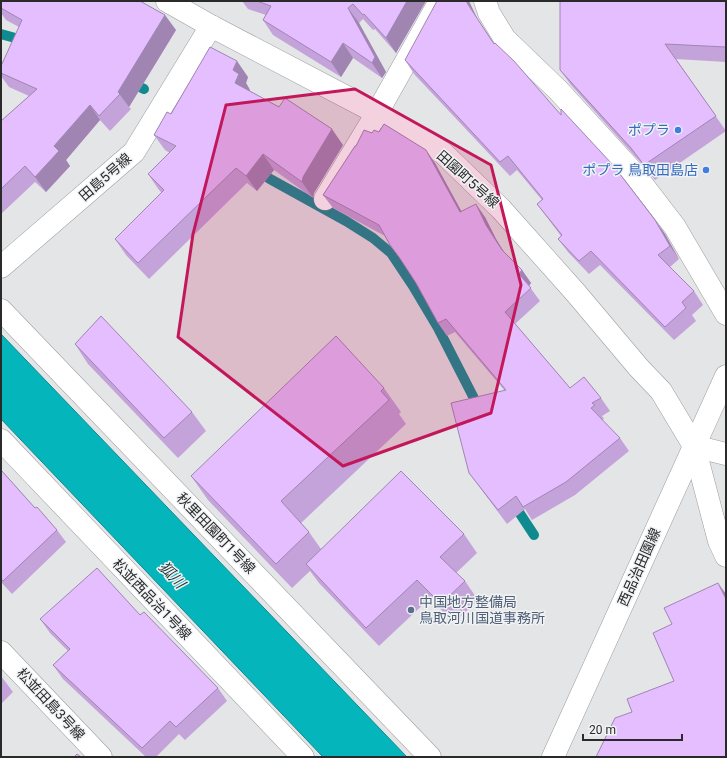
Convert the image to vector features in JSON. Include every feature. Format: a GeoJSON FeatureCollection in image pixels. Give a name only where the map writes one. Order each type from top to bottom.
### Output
{"type":"FeatureCollection","features":[{"type":"Feature","properties":{"kind":"street","name":"田園町5号線"},"geometry":{"type":"LineString","coordinates":[[167,1],[211,26],[377,113],[443,153],[501,209],[575,292],[639,368],[661,391],[694,446],[719,541],[726,556]]}},
{"type":"Feature","properties":{"kind":"street"},"geometry":{"type":"LineString","coordinates":[[325,199],[377,113],[440,1]]}},
{"type":"Feature","properties":{"kind":"street"},"geometry":{"type":"LineString","coordinates":[[485,1],[489,13],[505,39],[558,90],[637,177],[675,227],[726,314]]}},
{"type":"Feature","properties":{"kind":"street","name":"田島5号線"},"geometry":{"type":"LineString","coordinates":[[1,267],[134,152],[211,26]]}},
{"type":"Feature","properties":{"kind":"street","name":"秋里田園町1号線"},"geometry":{"type":"LineString","coordinates":[[1,310],[430,757]]}},
{"type":"Feature","properties":{"kind":"street","name":"西品治田園線"},"geometry":{"type":"LineString","coordinates":[[553,757],[726,376]]}},
{"type":"Feature","properties":{"kind":"street","name":"松並西品治1号線"},"geometry":{"type":"LineString","coordinates":[[1,440],[303,757]]}},
{"type":"Feature","properties":{"kind":"street"},"geometry":{"type":"LineString","coordinates":[[694,446],[726,454]]}},
{"type":"Feature","properties":{"kind":"street","name":"松並田島3号線"},"geometry":{"type":"LineString","coordinates":[[1,652],[101,757]]}},
{"type":"Feature","properties":{"kind":"highlighted area"},"geometry":{"type":"Polygon","coordinates":[[[355,89],[491,165],[521,285],[491,413],[343,466],[178,337],[193,234],[226,105],[355,89]]]}},
{"type":"Feature","properties":{"kind":"water","name":"狐川"},"geometry":{"type":"Polygon","coordinates":[[[1,334],[407,757],[323,757],[1,419],[1,334]]]}},
{"type":"Feature","properties":{"kind":"building"},"geometry":{"type":"Polygon","coordinates":[[[1,1],[140,1],[165,15],[118,92],[120,94],[99,116],[90,105],[54,146],[59,151],[35,177],[25,166],[1,189],[1,121],[37,89],[1,73],[1,66],[22,20],[1,8],[1,1]]]}},
{"type":"Feature","properties":{"kind":"building"},"geometry":{"type":"Polygon","coordinates":[[[257,1],[407,1],[386,38],[353,4],[348,8],[375,57],[372,63],[343,43],[331,62],[263,20],[271,6],[257,1]]]}},
{"type":"Feature","properties":{"kind":"building"},"geometry":{"type":"Polygon","coordinates":[[[437,1],[466,1],[494,44],[495,43],[514,61],[561,115],[561,109],[613,165],[655,220],[670,246],[658,255],[694,291],[682,302],[686,308],[665,327],[591,251],[579,261],[558,239],[562,235],[537,204],[543,199],[508,156],[500,162],[405,60],[437,1]]]}},
{"type":"Feature","properties":{"kind":"building"},"geometry":{"type":"Polygon","coordinates":[[[560,1],[726,1],[726,47],[665,44],[716,116],[644,165],[631,148],[560,70],[560,1]]]}},
{"type":"Feature","properties":{"kind":"building"},"geometry":{"type":"Polygon","coordinates":[[[210,47],[237,61],[233,70],[239,74],[235,83],[279,107],[285,98],[332,129],[303,177],[302,182],[263,154],[246,176],[236,168],[138,263],[115,239],[164,190],[148,174],[176,146],[154,135],[167,112],[171,114],[210,47]]]}},
{"type":"Feature","properties":{"kind":"building"},"geometry":{"type":"Polygon","coordinates":[[[384,124],[426,150],[460,212],[476,204],[486,225],[502,250],[522,270],[519,274],[531,288],[505,312],[570,388],[584,377],[601,398],[592,403],[595,405],[591,408],[620,438],[566,482],[523,507],[516,496],[498,510],[469,473],[451,403],[506,390],[446,319],[438,323],[416,283],[390,245],[379,225],[323,195],[356,146],[364,130],[372,133],[374,130],[379,132],[384,124]]]}},
{"type":"Feature","properties":{"kind":"building"},"geometry":{"type":"Polygon","coordinates":[[[101,316],[192,412],[164,438],[75,344],[101,316]]]}},
{"type":"Feature","properties":{"kind":"building"},"geometry":{"type":"Polygon","coordinates":[[[336,336],[384,388],[381,391],[389,400],[281,501],[309,532],[276,564],[191,476],[336,336]]]}},
{"type":"Feature","properties":{"kind":"building"},"geometry":{"type":"Polygon","coordinates":[[[1,470],[57,530],[3,581],[1,579],[1,470]]]}},
{"type":"Feature","properties":{"kind":"building"},"geometry":{"type":"Polygon","coordinates":[[[401,471],[464,534],[440,557],[465,581],[441,604],[417,580],[366,628],[306,564],[401,471]]]}},
{"type":"Feature","properties":{"kind":"building"},"geometry":{"type":"Polygon","coordinates":[[[97,568],[140,615],[144,612],[218,688],[176,727],[170,721],[142,748],[53,665],[70,649],[40,619],[97,568]]]}},
{"type":"Feature","properties":{"kind":"building"},"geometry":{"type":"Polygon","coordinates":[[[718,583],[726,599],[726,757],[596,757],[615,718],[632,712],[627,699],[674,681],[653,633],[672,624],[664,608],[718,583]]]}},
{"type":"Feature","properties":{"kind":"building"},"geometry":{"type":"Polygon","coordinates":[[[77,754],[81,757],[74,757],[77,754]]]}},
{"type":"Feature","properties":{"kind":"waterway"},"geometry":{"type":"LineString","coordinates":[[1,34],[26,41]]}},
{"type":"Feature","properties":{"kind":"waterway"},"geometry":{"type":"LineString","coordinates":[[128,81],[144,89]]}},
{"type":"Feature","properties":{"kind":"waterway"},"geometry":{"type":"LineString","coordinates":[[258,171],[346,221],[373,238],[391,253],[438,328],[480,410]]}},
{"type":"Feature","properties":{"kind":"waterway"},"geometry":{"type":"LineString","coordinates":[[513,503],[534,535]]}},
{"type":"Feature","properties":{"kind":"place","name":"ポプラ"},"geometry":{"type":"Point","coordinates":[678,130]}},
{"type":"Feature","properties":{"kind":"place","name":"ポプラ 鳥取田島店"},"geometry":{"type":"Point","coordinates":[706,170]}},
{"type":"Feature","properties":{"kind":"place","name":"中国地方整備局 鳥取河川国道事務所"},"geometry":{"type":"Point","coordinates":[411,610]}}]}
